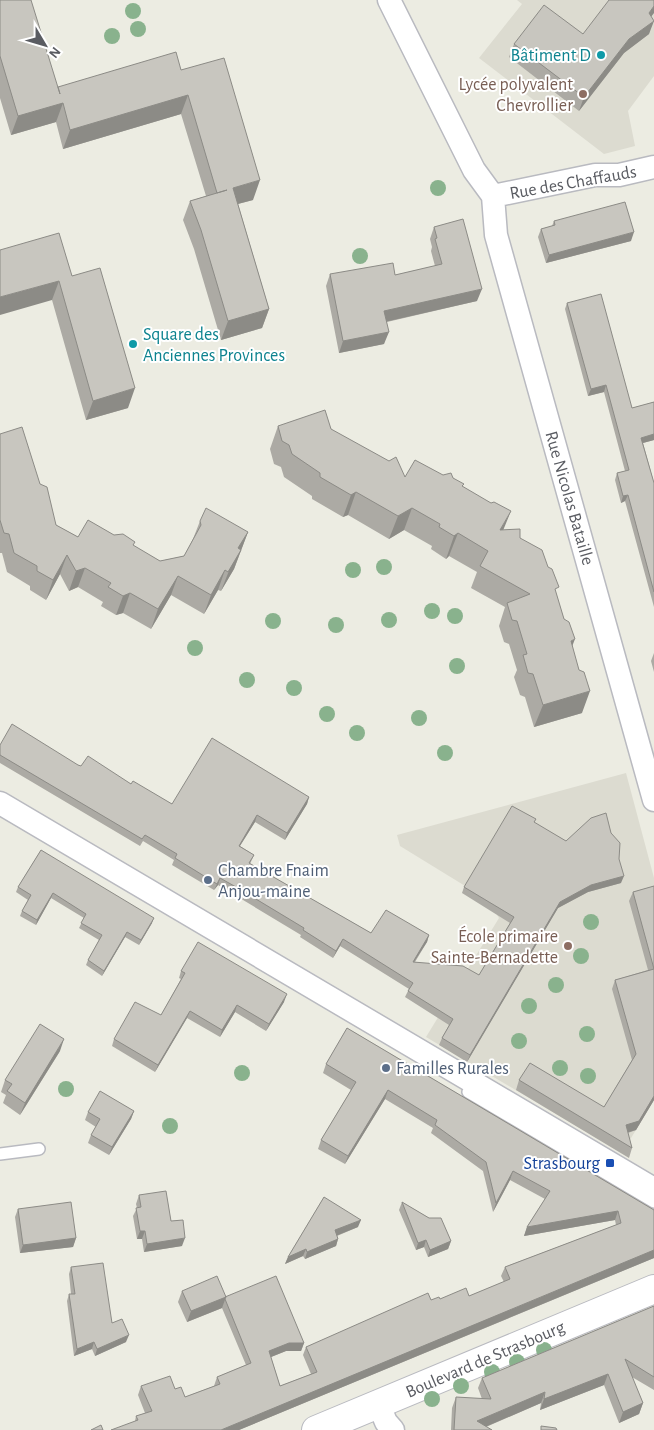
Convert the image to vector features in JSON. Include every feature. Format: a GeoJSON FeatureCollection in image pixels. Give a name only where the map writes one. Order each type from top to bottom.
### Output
{"type":"FeatureCollection","features":[{"type":"Feature","properties":{"kind":"street"},"geometry":{"type":"LineString","coordinates":[[389,0],[474,170],[493,196]]}},
{"type":"Feature","properties":{"kind":"street","name":"Rue des Chaffauds"},"geometry":{"type":"LineString","coordinates":[[493,196],[595,175],[619,175],[654,167]]}},
{"type":"Feature","properties":{"kind":"street","name":"Rue Nicolas Bataille"},"geometry":{"type":"LineString","coordinates":[[493,196],[496,235],[654,800]]}},
{"type":"Feature","properties":{"kind":"street"},"geometry":{"type":"LineString","coordinates":[[0,803],[654,1189]]}},
{"type":"Feature","properties":{"kind":"street","name":"Boulevard de Strasbourg"},"geometry":{"type":"LineString","coordinates":[[316,1430],[654,1289]]}},
{"type":"Feature","properties":{"kind":"street"},"geometry":{"type":"LineString","coordinates":[[378,1403],[386,1422],[393,1430]]}},
{"type":"Feature","properties":{"kind":"lane"},"geometry":{"type":"LineString","coordinates":[[0,815],[654,1202]]}},
{"type":"Feature","properties":{"kind":"lane"},"geometry":{"type":"LineString","coordinates":[[0,1154],[39,1149]]}},
{"type":"Feature","properties":{"kind":"shaded area","name":"Lycée polyvalent Chevrollier"},"geometry":{"type":"Polygon","coordinates":[[[517,0],[654,0],[654,76],[628,111],[635,146],[604,154],[479,58],[522,4],[517,0]]]}},
{"type":"Feature","properties":{"kind":"shaded area","name":"École primaire Sainte-Bernadette"},"geometry":{"type":"Polygon","coordinates":[[[626,773],[654,878],[654,1100],[622,1153],[426,1037],[499,918],[497,915],[501,908],[400,846],[397,835],[626,773]]]}},
{"type":"Feature","properties":{"kind":"building"},"geometry":{"type":"Polygon","coordinates":[[[0,0],[31,0],[60,94],[58,87],[176,52],[181,70],[224,58],[260,180],[233,188],[269,309],[228,321],[201,230],[190,201],[217,193],[188,95],[70,130],[63,103],[18,116],[0,56],[0,0]]]}},
{"type":"Feature","properties":{"kind":"building","name":"Bâtiment D"},"geometry":{"type":"Polygon","coordinates":[[[609,0],[654,0],[654,6],[649,13],[654,21],[629,39],[584,97],[514,44],[544,5],[583,34],[609,0]]]}},
{"type":"Feature","properties":{"kind":"building"},"geometry":{"type":"Polygon","coordinates":[[[625,202],[634,232],[549,255],[541,229],[555,225],[554,221],[625,202]]]}},
{"type":"Feature","properties":{"kind":"building"},"geometry":{"type":"Polygon","coordinates":[[[463,219],[482,289],[384,311],[389,332],[343,341],[330,274],[393,263],[395,275],[442,264],[435,239],[437,238],[434,227],[463,219]]]}},
{"type":"Feature","properties":{"kind":"building"},"geometry":{"type":"Polygon","coordinates":[[[59,233],[72,276],[100,268],[135,388],[93,401],[59,281],[0,297],[0,250],[59,233]]]}},
{"type":"Feature","properties":{"kind":"building"},"geometry":{"type":"Polygon","coordinates":[[[601,294],[632,408],[654,402],[654,434],[641,438],[654,483],[654,592],[628,495],[623,496],[617,473],[629,470],[606,385],[591,389],[567,303],[601,294]]]}},
{"type":"Feature","properties":{"kind":"building"},"geometry":{"type":"Polygon","coordinates":[[[325,410],[331,429],[389,461],[396,457],[405,477],[415,460],[443,475],[451,473],[453,478],[464,484],[462,486],[491,503],[494,502],[511,511],[500,530],[520,529],[520,538],[542,550],[548,567],[552,569],[559,587],[555,589],[564,619],[569,622],[575,639],[571,641],[579,670],[584,672],[590,691],[543,705],[533,674],[528,673],[523,655],[527,654],[517,621],[512,620],[507,603],[530,594],[480,566],[488,551],[458,533],[454,536],[439,527],[440,524],[412,508],[398,516],[356,492],[351,495],[320,477],[320,473],[292,454],[289,445],[282,441],[278,426],[325,410]]]}},
{"type":"Feature","properties":{"kind":"building"},"geometry":{"type":"Polygon","coordinates":[[[22,427],[40,484],[47,487],[56,525],[78,537],[88,520],[114,535],[123,534],[135,542],[133,545],[160,561],[184,556],[201,525],[200,521],[206,508],[248,532],[238,548],[241,550],[228,572],[225,570],[211,595],[178,576],[158,609],[130,593],[123,596],[108,587],[111,583],[85,568],[76,571],[67,555],[53,580],[37,571],[37,566],[14,553],[9,534],[4,533],[0,520],[0,434],[22,427]]]}},
{"type":"Feature","properties":{"kind":"building"},"geometry":{"type":"Polygon","coordinates":[[[12,724],[78,765],[81,766],[88,756],[131,784],[133,781],[172,804],[212,738],[309,797],[287,833],[257,815],[239,846],[254,855],[249,863],[371,933],[386,910],[429,935],[413,962],[463,966],[479,975],[514,917],[464,887],[512,806],[536,819],[534,822],[566,841],[591,818],[606,813],[611,833],[620,843],[619,859],[624,876],[591,885],[560,902],[470,1055],[442,1038],[453,1019],[408,991],[413,983],[343,939],[336,951],[303,930],[304,928],[236,887],[220,878],[217,884],[175,858],[177,854],[145,835],[142,839],[0,755],[0,745],[12,724]]]}},
{"type":"Feature","properties":{"kind":"building"},"geometry":{"type":"Polygon","coordinates":[[[41,850],[154,918],[141,940],[127,932],[104,971],[88,960],[102,935],[81,923],[86,914],[53,893],[37,920],[22,911],[31,895],[18,887],[41,850]]]}},
{"type":"Feature","properties":{"kind":"building"},"geometry":{"type":"Polygon","coordinates":[[[654,886],[654,969],[633,892],[654,886]]]}},
{"type":"Feature","properties":{"kind":"building"},"geometry":{"type":"Polygon","coordinates":[[[198,942],[287,994],[269,1024],[237,1005],[222,1030],[190,1011],[158,1065],[114,1039],[135,1002],[161,1015],[185,973],[181,971],[198,942]]]}},
{"type":"Feature","properties":{"kind":"building"},"geometry":{"type":"Polygon","coordinates":[[[654,969],[654,1096],[639,1121],[626,1125],[632,1148],[519,1080],[530,1063],[604,1107],[636,1054],[615,980],[654,969]]]}},
{"type":"Feature","properties":{"kind":"building"},"geometry":{"type":"Polygon","coordinates":[[[40,1024],[64,1039],[25,1103],[7,1091],[12,1084],[5,1080],[40,1024]]]}},
{"type":"Feature","properties":{"kind":"building"},"geometry":{"type":"Polygon","coordinates":[[[347,1028],[654,1210],[654,1250],[221,1430],[111,1430],[138,1420],[136,1416],[152,1411],[141,1386],[170,1376],[175,1389],[181,1387],[185,1397],[220,1384],[217,1377],[251,1363],[225,1297],[276,1276],[304,1343],[289,1343],[269,1351],[280,1386],[317,1372],[306,1347],[428,1293],[431,1300],[439,1297],[440,1299],[466,1288],[469,1296],[510,1279],[505,1267],[621,1223],[618,1211],[527,1227],[550,1191],[513,1171],[496,1203],[486,1162],[435,1125],[437,1120],[388,1090],[348,1156],[321,1140],[356,1082],[326,1064],[347,1028]]]}},
{"type":"Feature","properties":{"kind":"building"},"geometry":{"type":"Polygon","coordinates":[[[100,1091],[134,1111],[112,1147],[91,1135],[100,1119],[88,1112],[100,1091]]]}},
{"type":"Feature","properties":{"kind":"building"},"geometry":{"type":"Polygon","coordinates":[[[166,1191],[171,1221],[183,1220],[185,1238],[147,1244],[145,1231],[140,1231],[136,1208],[141,1207],[139,1195],[166,1191]]]}},
{"type":"Feature","properties":{"kind":"building"},"geometry":{"type":"Polygon","coordinates":[[[324,1197],[361,1220],[335,1230],[338,1239],[307,1252],[306,1249],[288,1257],[324,1197]]]}},
{"type":"Feature","properties":{"kind":"building"},"geometry":{"type":"Polygon","coordinates":[[[71,1202],[76,1238],[23,1245],[18,1209],[71,1202]]]}},
{"type":"Feature","properties":{"kind":"building"},"geometry":{"type":"Polygon","coordinates":[[[402,1202],[429,1218],[441,1218],[451,1241],[430,1250],[426,1240],[418,1243],[402,1202]]]}},
{"type":"Feature","properties":{"kind":"building"},"geometry":{"type":"Polygon","coordinates":[[[103,1263],[112,1323],[122,1319],[129,1335],[97,1349],[94,1342],[77,1349],[69,1294],[75,1294],[71,1267],[103,1263]]]}},
{"type":"Feature","properties":{"kind":"building"},"geometry":{"type":"Polygon","coordinates":[[[217,1276],[226,1297],[191,1311],[182,1291],[217,1276]]]}},
{"type":"Feature","properties":{"kind":"building"},"geometry":{"type":"Polygon","coordinates":[[[654,1306],[654,1377],[625,1359],[643,1403],[623,1412],[608,1374],[544,1399],[545,1392],[477,1421],[492,1430],[454,1430],[456,1397],[491,1399],[482,1378],[654,1306]]]}},
{"type":"Feature","properties":{"kind":"building"},"geometry":{"type":"Polygon","coordinates":[[[101,1425],[103,1430],[91,1430],[101,1425]]]}},
{"type":"Feature","properties":{"kind":"building"},"geometry":{"type":"Polygon","coordinates":[[[541,1426],[556,1428],[557,1430],[541,1430],[541,1426]]]}},
{"type":"Feature","properties":{"kind":"place","name":"Bâtiment D"},"geometry":{"type":"Point","coordinates":[601,55]}},
{"type":"Feature","properties":{"kind":"place","name":"Lycée polyvalent Chevrollier"},"geometry":{"type":"Point","coordinates":[583,94]}},
{"type":"Feature","properties":{"kind":"place","name":"Square des Anciennes Provinces"},"geometry":{"type":"Point","coordinates":[133,344]}},
{"type":"Feature","properties":{"kind":"place","name":"Chambre Fnaim Anjou-maine"},"geometry":{"type":"Point","coordinates":[208,880]}},
{"type":"Feature","properties":{"kind":"place","name":"École primaire Sainte-Bernadette"},"geometry":{"type":"Point","coordinates":[568,946]}},
{"type":"Feature","properties":{"kind":"place","name":"Familles Rurales"},"geometry":{"type":"Point","coordinates":[386,1068]}},
{"type":"Feature","properties":{"kind":"place","name":"Strasbourg"},"geometry":{"type":"Point","coordinates":[610,1163]}}]}
